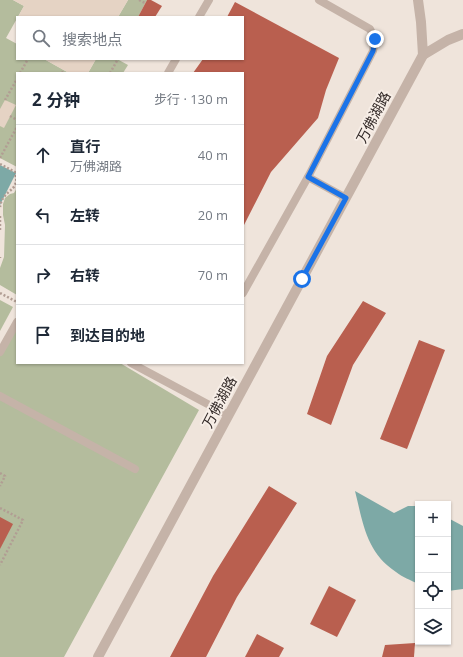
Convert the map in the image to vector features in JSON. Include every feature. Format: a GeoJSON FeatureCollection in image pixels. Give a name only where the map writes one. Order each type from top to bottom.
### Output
{"type":"FeatureCollection","features":[{"type":"Feature","properties":{"kind":"street"},"geometry":{"type":"LineString","coordinates":[[418,0],[423,55],[448,40],[463,34]]}},
{"type":"Feature","properties":{"kind":"street","name":"万佛湖路"},"geometry":{"type":"LineString","coordinates":[[98,657],[423,55]]}},
{"type":"Feature","properties":{"kind":"lane"},"geometry":{"type":"LineString","coordinates":[[200,16],[209,0]]}},
{"type":"Feature","properties":{"kind":"lane"},"geometry":{"type":"LineString","coordinates":[[244,291],[308,177],[373,51],[375,39],[370,29],[319,0]]}},
{"type":"Feature","properties":{"kind":"lane"},"geometry":{"type":"LineString","coordinates":[[169,72],[175,60]]}},
{"type":"Feature","properties":{"kind":"lane"},"geometry":{"type":"LineString","coordinates":[[308,177],[346,198]]}},
{"type":"Feature","properties":{"kind":"lane"},"geometry":{"type":"LineString","coordinates":[[0,352],[16,324]]}},
{"type":"Feature","properties":{"kind":"lane"},"geometry":{"type":"LineString","coordinates":[[133,364],[228,415]]}},
{"type":"Feature","properties":{"kind":"lane"},"geometry":{"type":"LineString","coordinates":[[0,396],[134,469]]}},
{"type":"Feature","properties":{"kind":"path"},"geometry":{"type":"LineString","coordinates":[[139,0],[145,3]]}},
{"type":"Feature","properties":{"kind":"path"},"geometry":{"type":"LineString","coordinates":[[21,72],[27,60]]}},
{"type":"Feature","properties":{"kind":"path"},"geometry":{"type":"LineString","coordinates":[[111,72],[117,60]]}},
{"type":"Feature","properties":{"kind":"path"},"geometry":{"type":"LineString","coordinates":[[5,100],[16,81]]}},
{"type":"Feature","properties":{"kind":"path"},"geometry":{"type":"LineString","coordinates":[[10,116],[16,119]]}},
{"type":"Feature","properties":{"kind":"path"},"geometry":{"type":"LineString","coordinates":[[0,158],[16,129]]}},
{"type":"Feature","properties":{"kind":"path"},"geometry":{"type":"LineString","coordinates":[[0,164],[16,172],[16,182],[13,188],[4,195],[0,202],[0,207]]}},
{"type":"Feature","properties":{"kind":"path"},"geometry":{"type":"LineString","coordinates":[[0,216],[0,231]]}},
{"type":"Feature","properties":{"kind":"path"},"geometry":{"type":"LineString","coordinates":[[0,292],[16,301]]}},
{"type":"Feature","properties":{"kind":"path"},"geometry":{"type":"LineString","coordinates":[[0,474],[5,476],[0,486]]}},
{"type":"Feature","properties":{"kind":"path"},"geometry":{"type":"LineString","coordinates":[[0,508],[23,520],[0,565]]}},
{"type":"Feature","properties":{"kind":"green space"},"geometry":{"type":"Polygon","coordinates":[[[0,0],[13,0],[24,6],[18,16],[16,16],[16,20],[6,38],[16,43],[16,60],[46,60],[67,72],[16,72],[16,166],[0,158],[0,0]]]}},
{"type":"Feature","properties":{"kind":"green space"},"geometry":{"type":"Polygon","coordinates":[[[128,0],[147,0],[139,16],[119,16],[128,0]]]}},
{"type":"Feature","properties":{"kind":"green space"},"geometry":{"type":"Polygon","coordinates":[[[95,60],[119,60],[128,65],[124,72],[89,72],[95,60]]]}},
{"type":"Feature","properties":{"kind":"green space"},"geometry":{"type":"Polygon","coordinates":[[[16,190],[16,294],[0,285],[0,268],[4,257],[5,225],[3,204],[5,198],[14,193],[16,190]]]}},
{"type":"Feature","properties":{"kind":"green space"},"geometry":{"type":"Polygon","coordinates":[[[0,300],[13,307],[0,331],[0,300]]]}},
{"type":"Feature","properties":{"kind":"green space"},"geometry":{"type":"Polygon","coordinates":[[[16,323],[16,364],[122,364],[199,410],[64,657],[0,657],[0,350],[16,323]]]}},
{"type":"Feature","properties":{"kind":"shaded area"},"geometry":{"type":"Polygon","coordinates":[[[13,0],[128,0],[119,16],[19,16],[24,6],[13,0]]]}},
{"type":"Feature","properties":{"kind":"shaded area"},"geometry":{"type":"Polygon","coordinates":[[[46,60],[95,60],[89,72],[67,72],[46,60]]]}},
{"type":"Feature","properties":{"kind":"shaded area"},"geometry":{"type":"Polygon","coordinates":[[[5,100],[16,105],[4,128],[0,126],[0,109],[5,100]]]}},
{"type":"Feature","properties":{"kind":"water"},"geometry":{"type":"Polygon","coordinates":[[[0,165],[16,173],[0,205],[0,165]]]}},
{"type":"Feature","properties":{"kind":"water"},"geometry":{"type":"Polygon","coordinates":[[[355,491],[394,513],[408,506],[415,506],[415,582],[398,574],[378,555],[367,536],[355,491]]]}},
{"type":"Feature","properties":{"kind":"water"},"geometry":{"type":"Polygon","coordinates":[[[451,520],[463,526],[463,589],[451,591],[451,520]]]}},
{"type":"Feature","properties":{"kind":"building"},"geometry":{"type":"Polygon","coordinates":[[[147,0],[151,0],[162,6],[156,16],[139,16],[147,0]]]}},
{"type":"Feature","properties":{"kind":"building"},"geometry":{"type":"Polygon","coordinates":[[[235,2],[339,58],[326,90],[318,118],[271,172],[244,225],[244,72],[194,72],[202,60],[244,60],[244,16],[228,16],[235,2]]]}},
{"type":"Feature","properties":{"kind":"building"},"geometry":{"type":"Polygon","coordinates":[[[363,301],[386,313],[353,365],[331,425],[307,414],[327,356],[363,301]]]}},
{"type":"Feature","properties":{"kind":"building"},"geometry":{"type":"Polygon","coordinates":[[[419,340],[445,350],[407,449],[380,439],[419,340]]]}},
{"type":"Feature","properties":{"kind":"building"},"geometry":{"type":"Polygon","coordinates":[[[269,486],[297,503],[237,597],[206,657],[170,657],[213,576],[269,486]]]}},
{"type":"Feature","properties":{"kind":"building"},"geometry":{"type":"Polygon","coordinates":[[[0,517],[13,524],[0,549],[0,517]]]}},
{"type":"Feature","properties":{"kind":"building"},"geometry":{"type":"Polygon","coordinates":[[[329,586],[356,600],[337,637],[310,624],[329,586]]]}},
{"type":"Feature","properties":{"kind":"building"},"geometry":{"type":"Polygon","coordinates":[[[257,634],[284,648],[279,657],[245,657],[257,634]]]}},
{"type":"Feature","properties":{"kind":"building"},"geometry":{"type":"Polygon","coordinates":[[[415,643],[414,657],[382,657],[385,645],[415,643]]]}},
{"type":"Feature","properties":{"kind":"route"},"geometry":{"type":"LineString","coordinates":[[302,279],[346,198],[308,177],[373,51],[375,39]]}}]}
